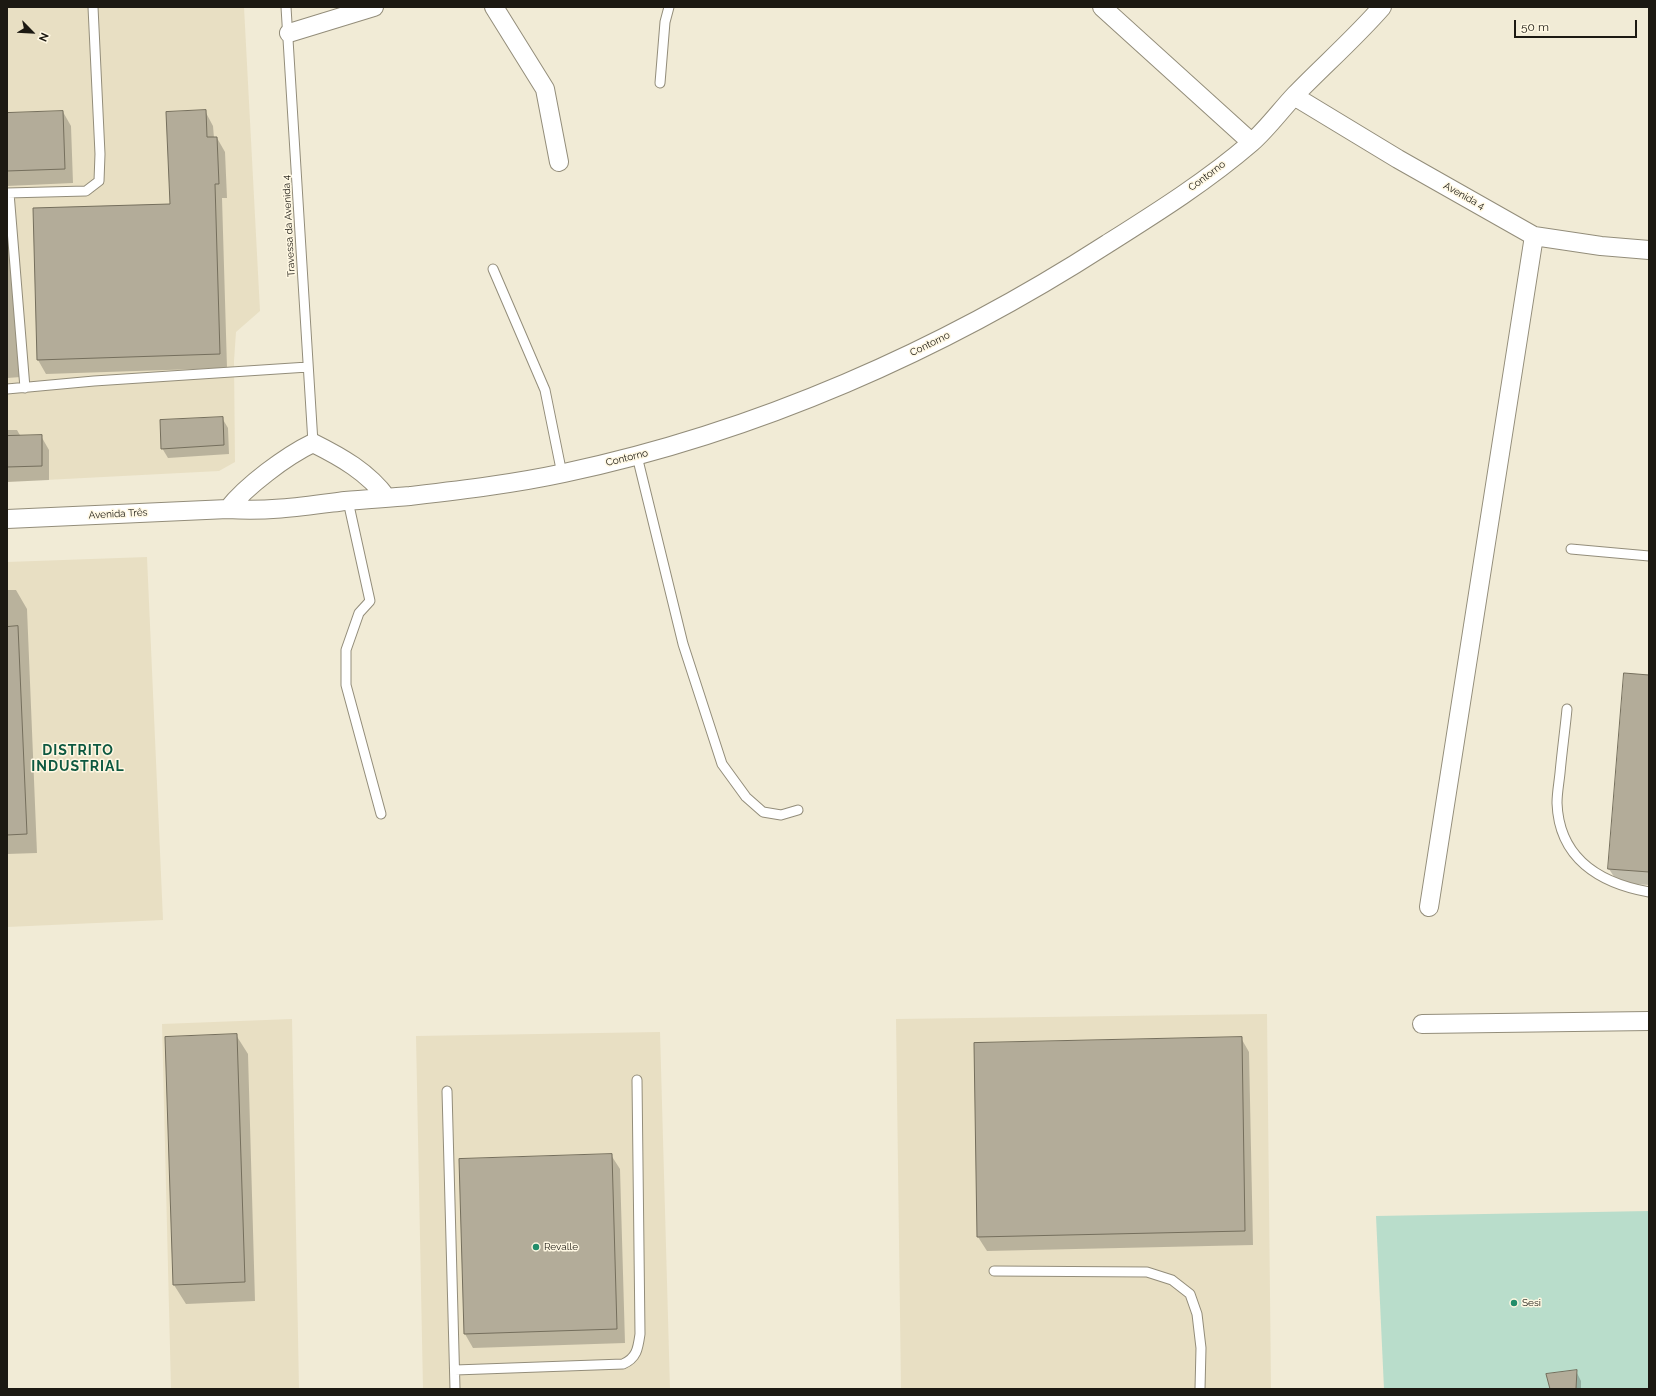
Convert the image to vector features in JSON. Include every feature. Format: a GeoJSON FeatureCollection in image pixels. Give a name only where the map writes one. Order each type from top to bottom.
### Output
{"type":"FeatureCollection","features":[{"type":"Feature","properties":{"kind":"street"},"geometry":{"type":"LineString","coordinates":[[289,33],[374,7]]}},
{"type":"Feature","properties":{"kind":"street"},"geometry":{"type":"LineString","coordinates":[[494,7],[545,89],[559,162]]}},
{"type":"Feature","properties":{"kind":"street"},"geometry":{"type":"LineString","coordinates":[[1102,7],[1252,142]]}},
{"type":"Feature","properties":{"kind":"street","name":"Contorno"},"geometry":{"type":"LineString","coordinates":[[348,501],[469,489],[562,474],[637,456],[729,428],[772,412],[900,359],[962,329],[1030,293],[1112,241],[1196,184],[1252,142],[1294,96],[1382,7]]}},
{"type":"Feature","properties":{"kind":"street","name":"Avenida 4"},"geometry":{"type":"LineString","coordinates":[[1294,96],[1398,159],[1534,236],[1601,246],[1649,250]]}},
{"type":"Feature","properties":{"kind":"street"},"geometry":{"type":"LineString","coordinates":[[1429,906],[1534,236]]}},
{"type":"Feature","properties":{"kind":"street"},"geometry":{"type":"LineString","coordinates":[[228,509],[240,494],[286,459],[313,443],[361,471],[377,485],[387,498]]}},
{"type":"Feature","properties":{"kind":"street","name":"Avenida Três"},"geometry":{"type":"LineString","coordinates":[[7,519],[228,509],[295,509],[348,501]]}},
{"type":"Feature","properties":{"kind":"street"},"geometry":{"type":"LineString","coordinates":[[1422,1024],[1649,1021]]}},
{"type":"Feature","properties":{"kind":"lane"},"geometry":{"type":"LineString","coordinates":[[25,388],[8,193],[86,191],[99,181],[100,154],[93,7]]}},
{"type":"Feature","properties":{"kind":"lane","name":"Travessa da Avenida 4"},"geometry":{"type":"LineString","coordinates":[[286,7],[289,33],[313,443]]}},
{"type":"Feature","properties":{"kind":"lane"},"geometry":{"type":"LineString","coordinates":[[660,83],[665,22],[669,7]]}},
{"type":"Feature","properties":{"kind":"lane"},"geometry":{"type":"LineString","coordinates":[[493,269],[545,390],[562,474]]}},
{"type":"Feature","properties":{"kind":"lane"},"geometry":{"type":"LineString","coordinates":[[7,389],[94,381],[308,367]]}},
{"type":"Feature","properties":{"kind":"lane"},"geometry":{"type":"LineString","coordinates":[[637,456],[683,644],[722,764],[746,797],[763,812],[781,815],[798,810]]}},
{"type":"Feature","properties":{"kind":"lane"},"geometry":{"type":"LineString","coordinates":[[348,501],[370,601],[359,613],[346,650],[346,685],[381,814]]}},
{"type":"Feature","properties":{"kind":"lane"},"geometry":{"type":"LineString","coordinates":[[1571,549],[1649,556]]}},
{"type":"Feature","properties":{"kind":"lane"},"geometry":{"type":"LineString","coordinates":[[1567,709],[1557,803],[1560,824],[1565,841],[1574,856],[1604,878],[1636,890],[1649,892]]}},
{"type":"Feature","properties":{"kind":"lane"},"geometry":{"type":"LineString","coordinates":[[454,1370],[623,1364],[631,1360],[636,1354],[640,1334],[637,1080]]}},
{"type":"Feature","properties":{"kind":"lane"},"geometry":{"type":"LineString","coordinates":[[447,1091],[455,1389]]}},
{"type":"Feature","properties":{"kind":"lane"},"geometry":{"type":"LineString","coordinates":[[994,1271],[1147,1272],[1172,1280],[1190,1294],[1197,1314],[1201,1348],[1200,1389]]}},
{"type":"Feature","properties":{"kind":"shaded area"},"geometry":{"type":"Polygon","coordinates":[[[7,7],[244,7],[260,311],[236,332],[234,361],[235,462],[219,471],[7,482],[7,7]]]}},
{"type":"Feature","properties":{"kind":"shaded area"},"geometry":{"type":"Polygon","coordinates":[[[147,557],[163,920],[7,927],[7,562],[147,557]]]}},
{"type":"Feature","properties":{"kind":"shaded area"},"geometry":{"type":"Polygon","coordinates":[[[1267,1014],[1271,1389],[901,1389],[896,1019],[1267,1014]]]}},
{"type":"Feature","properties":{"kind":"shaded area"},"geometry":{"type":"Polygon","coordinates":[[[292,1019],[299,1389],[171,1389],[162,1024],[292,1019]]]}},
{"type":"Feature","properties":{"kind":"shaded area"},"geometry":{"type":"Polygon","coordinates":[[[660,1032],[670,1389],[423,1389],[416,1036],[660,1032]]]}},
{"type":"Feature","properties":{"kind":"green space","name":"Sesi"},"geometry":{"type":"Polygon","coordinates":[[[1649,1211],[1649,1389],[1384,1389],[1376,1216],[1649,1211]]]}},
{"type":"Feature","properties":{"kind":"building"},"geometry":{"type":"Polygon","coordinates":[[[206,110],[207,137],[217,137],[219,184],[215,184],[220,354],[37,360],[33,208],[170,204],[166,112],[206,110]]]}},
{"type":"Feature","properties":{"kind":"building"},"geometry":{"type":"Polygon","coordinates":[[[63,111],[65,169],[7,171],[7,113],[63,111]]]}},
{"type":"Feature","properties":{"kind":"building"},"geometry":{"type":"Polygon","coordinates":[[[223,417],[224,445],[161,449],[160,420],[223,417]]]}},
{"type":"Feature","properties":{"kind":"building"},"geometry":{"type":"Polygon","coordinates":[[[42,435],[42,466],[7,467],[7,436],[42,435]]]}},
{"type":"Feature","properties":{"kind":"building"},"geometry":{"type":"Polygon","coordinates":[[[18,626],[27,834],[7,835],[7,627],[18,626]]]}},
{"type":"Feature","properties":{"kind":"building"},"geometry":{"type":"Polygon","coordinates":[[[1624,673],[1649,675],[1649,872],[1608,869],[1624,673]]]}},
{"type":"Feature","properties":{"kind":"building"},"geometry":{"type":"Polygon","coordinates":[[[237,1034],[245,1282],[173,1285],[165,1037],[237,1034]]]}},
{"type":"Feature","properties":{"kind":"building"},"geometry":{"type":"Polygon","coordinates":[[[1242,1037],[1245,1231],[977,1237],[974,1043],[1242,1037]]]}},
{"type":"Feature","properties":{"kind":"building"},"geometry":{"type":"Polygon","coordinates":[[[612,1154],[617,1329],[464,1334],[459,1159],[612,1154]]]}},
{"type":"Feature","properties":{"kind":"building"},"geometry":{"type":"Polygon","coordinates":[[[1577,1370],[1576,1389],[1550,1389],[1546,1374],[1577,1370]]]}},
{"type":"Feature","properties":{"kind":"place","name":"Revalle"},"geometry":{"type":"Point","coordinates":[536,1247]}},
{"type":"Feature","properties":{"kind":"place","name":"Sesi"},"geometry":{"type":"Point","coordinates":[1514,1303]}},
{"type":"Feature","properties":{"kind":"district","name":"DISTRITO INDUSTRIAL"},"geometry":{"type":"Point","coordinates":[78,760]}}]}
